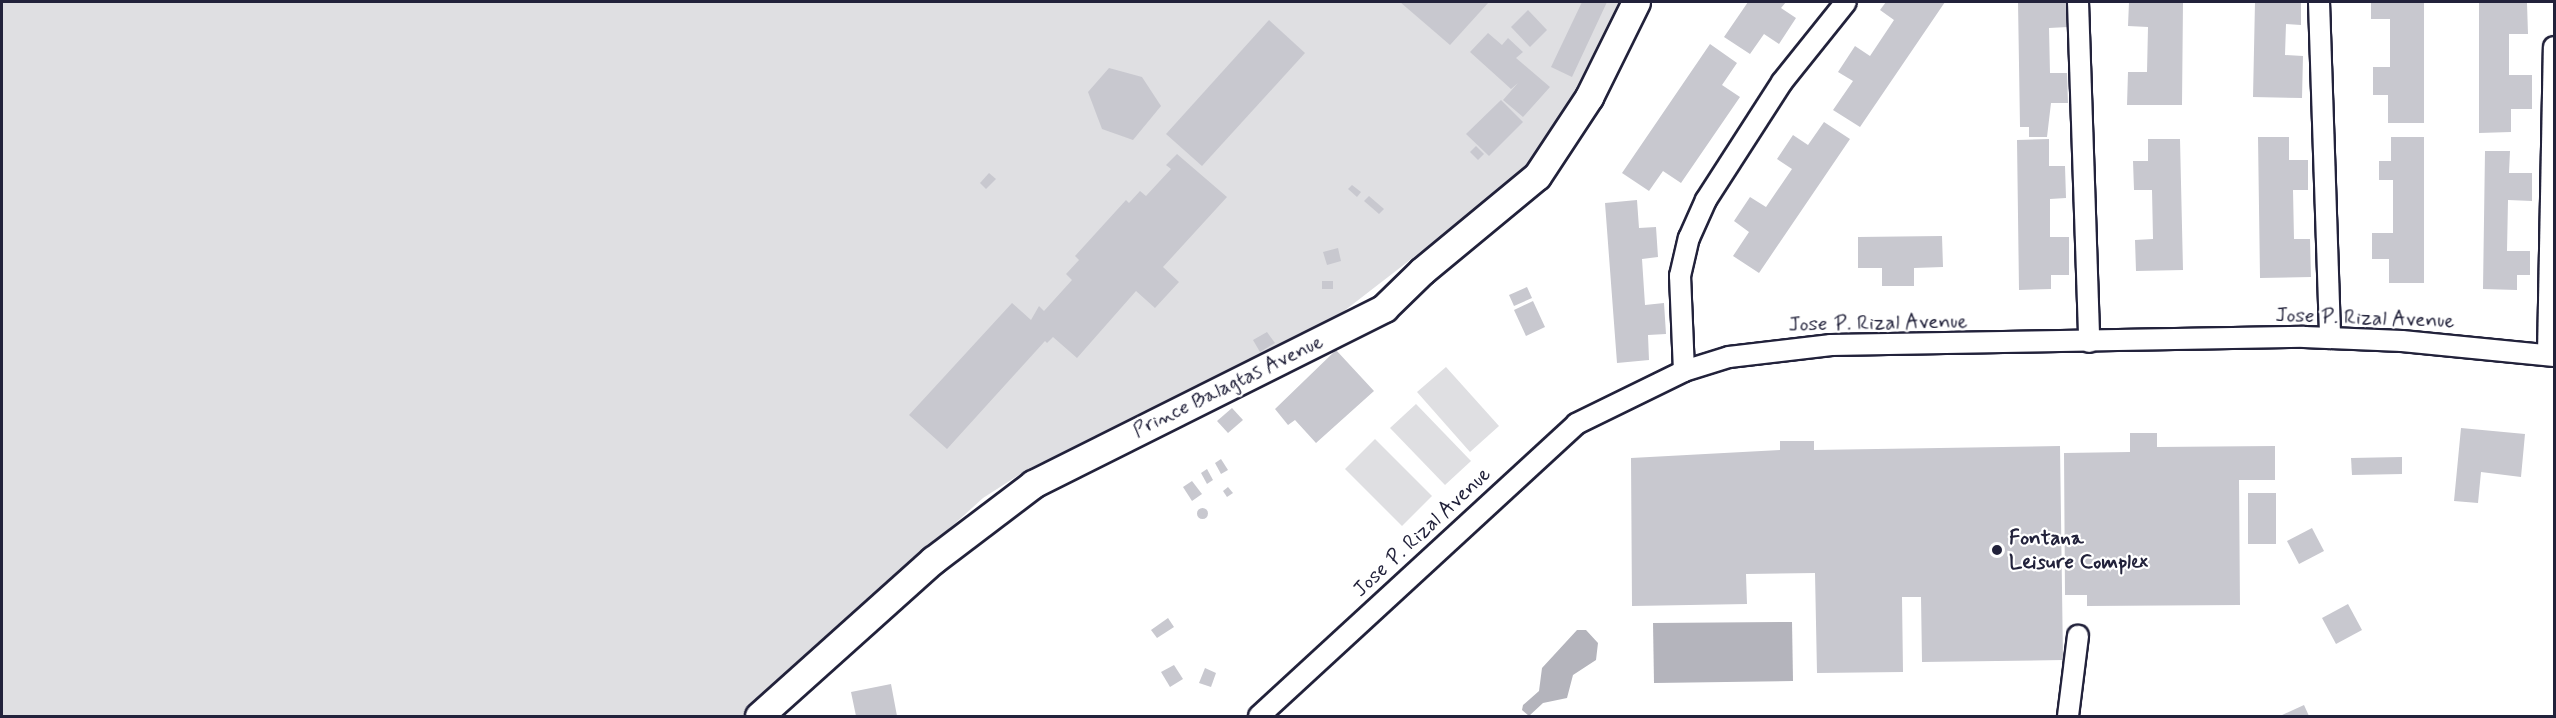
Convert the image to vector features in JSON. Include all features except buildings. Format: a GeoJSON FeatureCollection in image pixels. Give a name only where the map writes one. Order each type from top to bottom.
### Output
{"type":"FeatureCollection","features":[{"type":"Feature","properties":{"kind":"main road","name":"Prince Balagtas Avenue"},"geometry":{"type":"LineString","coordinates":[[759,717],[933,560],[1032,484],[1384,308],[1422,271],[1537,176],[1589,97],[1636,2]]}},
{"type":"Feature","properties":{"kind":"street"},"geometry":{"type":"LineString","coordinates":[[1684,371],[1680,276],[1689,238],[1706,200],[1782,82],[1846,2]]}},
{"type":"Feature","properties":{"kind":"street"},"geometry":{"type":"LineString","coordinates":[[2078,2],[2089,342]]}},
{"type":"Feature","properties":{"kind":"street"},"geometry":{"type":"LineString","coordinates":[[2319,2],[2330,337]]}},
{"type":"Feature","properties":{"kind":"street"},"geometry":{"type":"LineString","coordinates":[[2551,355],[2554,47]]}},
{"type":"Feature","properties":{"kind":"street","name":"Jose P. Rizal Avenue"},"geometry":{"type":"LineString","coordinates":[[1259,717],[1576,424],[1684,371],[1729,357],[1831,345],[2330,337],[2551,355]]}},
{"type":"Feature","properties":{"kind":"street"},"geometry":{"type":"LineString","coordinates":[[2068,717],[2078,636]]}},
{"type":"Feature","properties":{"kind":"shaded area"},"geometry":{"type":"Polygon","coordinates":[[[2,2],[1619,2],[1570,100],[1524,172],[1344,311],[1297,339],[1025,471],[983,498],[743,716],[2,716],[2,2]]]}},
{"type":"Feature","properties":{"kind":"shaded area"},"geometry":{"type":"Polygon","coordinates":[[[1446,367],[1499,426],[1470,452],[1417,392],[1446,367]]]}},
{"type":"Feature","properties":{"kind":"shaded area"},"geometry":{"type":"Polygon","coordinates":[[[1416,404],[1471,461],[1445,485],[1390,428],[1416,404]]]}},
{"type":"Feature","properties":{"kind":"shaded area"},"geometry":{"type":"Polygon","coordinates":[[[1375,439],[1432,496],[1402,526],[1345,469],[1375,439]]]}},
{"type":"Feature","properties":{"kind":"shaded area"},"geometry":{"type":"Polygon","coordinates":[[[1792,622],[1793,681],[1654,683],[1653,623],[1792,622]]]}},
{"type":"Feature","properties":{"kind":"shaded area"},"geometry":{"type":"Polygon","coordinates":[[[1577,630],[1586,630],[1598,643],[1596,660],[1573,675],[1567,698],[1543,703],[1529,716],[1522,710],[1523,705],[1539,691],[1542,668],[1577,630]]]}},
{"type":"Feature","properties":{"kind":"place","name":"Fontana Leisure Complex"},"geometry":{"type":"Point","coordinates":[1997,550]}}]}
